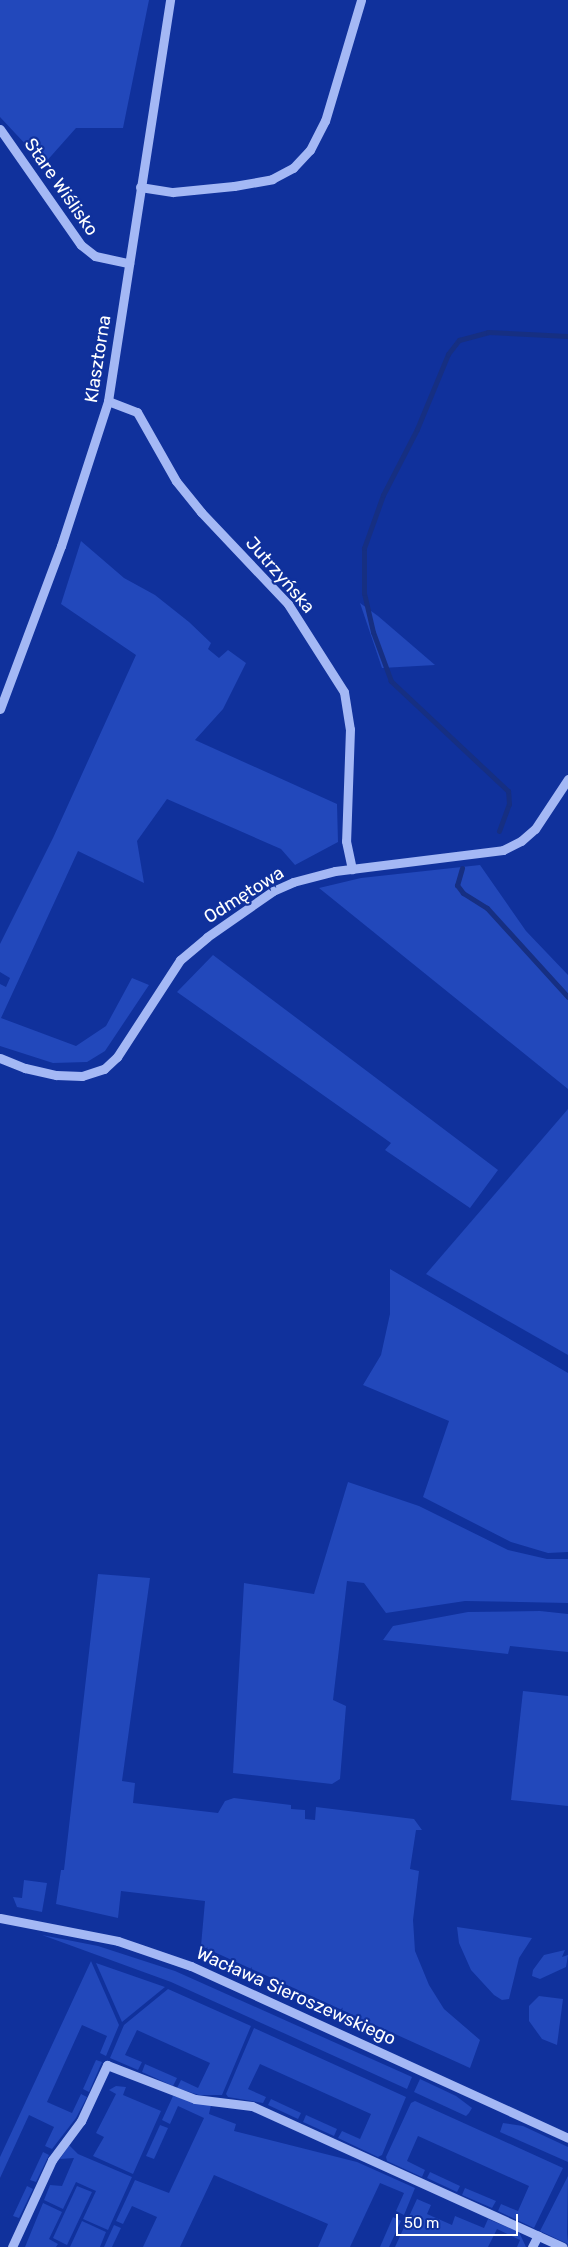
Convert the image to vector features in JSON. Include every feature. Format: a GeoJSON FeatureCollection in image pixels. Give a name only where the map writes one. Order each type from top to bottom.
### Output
{"type":"FeatureCollection","features":[{"type":"Feature","properties":{"kind":"street","name":"Klasztorna"},"geometry":{"type":"LineString","coordinates":[[0,709],[61,546],[108,401],[170,0]]}},
{"type":"Feature","properties":{"kind":"street"},"geometry":{"type":"LineString","coordinates":[[140,187],[173,192],[234,186],[272,179],[293,168],[310,150],[325,121],[361,0]]}},
{"type":"Feature","properties":{"kind":"street","name":"Stare Wiślisko"},"geometry":{"type":"LineString","coordinates":[[0,129],[81,245],[95,256],[129,263]]}},
{"type":"Feature","properties":{"kind":"street","name":"Jutrzyńska"},"geometry":{"type":"LineString","coordinates":[[108,401],[137,412],[176,481],[201,512],[288,604],[344,692],[350,729],[346,841],[352,869]]}},
{"type":"Feature","properties":{"kind":"street","name":"Odmętowa"},"geometry":{"type":"LineString","coordinates":[[0,1058],[25,1068],[56,1075],[82,1076],[104,1069],[117,1058],[175,966],[196,946],[279,888],[303,879],[352,869],[483,854],[513,846],[543,819],[568,779]]}},
{"type":"Feature","properties":{"kind":"street","name":"Wacława Sieroszewskiego"},"geometry":{"type":"LineString","coordinates":[[0,1918],[118,1941],[192,1966],[568,2138]]}},
{"type":"Feature","properties":{"kind":"street"},"geometry":{"type":"LineString","coordinates":[[12,2247],[52,2160],[81,2121],[107,2066],[194,2099],[252,2106],[563,2247]]}},
{"type":"Feature","properties":{"kind":"street"},"geometry":{"type":"LineString","coordinates":[[532,2247],[538,2235]]}},
{"type":"Feature","properties":{"kind":"shaded area"},"geometry":{"type":"Polygon","coordinates":[[[0,0],[149,0],[123,128],[76,128],[44,164],[0,117],[0,0]]]}},
{"type":"Feature","properties":{"kind":"shaded area"},"geometry":{"type":"Polygon","coordinates":[[[81,541],[124,578],[155,595],[189,622],[211,643],[208,649],[219,658],[228,650],[246,663],[223,709],[195,740],[337,804],[338,842],[295,865],[281,849],[167,799],[137,841],[144,883],[78,851],[1,1018],[76,1046],[106,1026],[132,978],[149,985],[105,1051],[87,1062],[53,1063],[0,1046],[0,984],[6,987],[10,978],[0,972],[0,944],[53,838],[136,655],[61,604],[81,541]]]}},
{"type":"Feature","properties":{"kind":"shaded area"},"geometry":{"type":"Polygon","coordinates":[[[360,603],[378,616],[435,665],[382,668],[360,603]]]}},
{"type":"Feature","properties":{"kind":"shaded area"},"geometry":{"type":"Polygon","coordinates":[[[480,865],[526,931],[568,975],[568,1089],[319,888],[361,878],[480,865]]]}},
{"type":"Feature","properties":{"kind":"shaded area"},"geometry":{"type":"Polygon","coordinates":[[[213,955],[498,1170],[470,1208],[385,1150],[391,1143],[177,992],[213,955]]]}},
{"type":"Feature","properties":{"kind":"shaded area"},"geometry":{"type":"Polygon","coordinates":[[[568,1109],[568,1355],[426,1274],[568,1109]]]}},
{"type":"Feature","properties":{"kind":"shaded area"},"geometry":{"type":"Polygon","coordinates":[[[390,1269],[568,1373],[568,1552],[548,1553],[511,1542],[423,1497],[449,1421],[363,1385],[381,1355],[390,1314],[390,1269]]]}},
{"type":"Feature","properties":{"kind":"shaded area"},"geometry":{"type":"Polygon","coordinates":[[[348,1482],[419,1506],[508,1550],[547,1559],[568,1559],[568,1603],[465,1601],[386,1613],[364,1583],[347,1581],[333,1700],[346,1706],[340,1779],[332,1784],[233,1773],[244,1583],[314,1594],[348,1482]]]}},
{"type":"Feature","properties":{"kind":"shaded area"},"geometry":{"type":"Polygon","coordinates":[[[98,1574],[150,1578],[122,1781],[135,1783],[133,1803],[218,1813],[225,1801],[234,1798],[291,1805],[291,1809],[305,1810],[305,1819],[315,1820],[316,1807],[414,1819],[422,1830],[416,1830],[410,1869],[419,1871],[413,1920],[415,1951],[429,1985],[444,2009],[480,2040],[470,2068],[201,1946],[205,1901],[121,1891],[118,1918],[56,1904],[61,1870],[64,1870],[98,1574]]]}},
{"type":"Feature","properties":{"kind":"shaded area"},"geometry":{"type":"Polygon","coordinates":[[[540,1611],[568,1614],[568,1652],[510,1646],[508,1654],[383,1640],[393,1626],[468,1612],[540,1611]]]}},
{"type":"Feature","properties":{"kind":"shaded area"},"geometry":{"type":"Polygon","coordinates":[[[523,1691],[568,1696],[568,1806],[511,1800],[523,1691]]]}},
{"type":"Feature","properties":{"kind":"shaded area"},"geometry":{"type":"Polygon","coordinates":[[[24,1880],[47,1883],[42,1912],[17,1907],[13,1897],[22,1898],[24,1880]]]}},
{"type":"Feature","properties":{"kind":"shaded area"},"geometry":{"type":"Polygon","coordinates":[[[457,1927],[532,1938],[519,1958],[509,1999],[502,2000],[494,1995],[471,1970],[459,1943],[457,1927]]]}},
{"type":"Feature","properties":{"kind":"shaded area"},"geometry":{"type":"Polygon","coordinates":[[[42,1935],[98,1946],[175,1971],[412,2077],[407,2089],[171,1982],[42,1935]]]}},
{"type":"Feature","properties":{"kind":"shaded area"},"geometry":{"type":"Polygon","coordinates":[[[565,1950],[562,1957],[568,1955],[566,1967],[540,1979],[532,1976],[533,1970],[544,1955],[565,1950]]]}},
{"type":"Feature","properties":{"kind":"shaded area"},"geometry":{"type":"Polygon","coordinates":[[[91,1961],[119,2025],[106,2056],[100,2053],[107,2036],[82,2025],[47,2102],[72,2113],[81,2094],[87,2097],[76,2118],[52,2149],[45,2146],[54,2127],[29,2115],[0,2178],[0,2157],[91,1961]]]}},
{"type":"Feature","properties":{"kind":"shaded area"},"geometry":{"type":"Polygon","coordinates":[[[96,1963],[165,1987],[122,2022],[96,1963]]]}},
{"type":"Feature","properties":{"kind":"shaded area"},"geometry":{"type":"Polygon","coordinates":[[[168,1989],[251,2026],[222,2095],[199,2095],[177,2088],[181,2080],[198,2088],[210,2063],[137,2030],[125,2055],[142,2062],[138,2070],[110,2058],[124,2025],[168,1989]]]}},
{"type":"Feature","properties":{"kind":"shaded area"},"geometry":{"type":"Polygon","coordinates":[[[539,1996],[563,1999],[557,2045],[542,2039],[529,2021],[529,2006],[539,1996]]]}},
{"type":"Feature","properties":{"kind":"shaded area"},"geometry":{"type":"Polygon","coordinates":[[[254,2028],[406,2097],[382,2155],[378,2157],[338,2138],[342,2131],[360,2139],[371,2114],[260,2064],[248,2089],[266,2097],[263,2103],[228,2097],[226,2094],[254,2028]]]}},
{"type":"Feature","properties":{"kind":"shaded area"},"geometry":{"type":"Polygon","coordinates":[[[96,2060],[102,2062],[89,2092],[83,2089],[96,2060]]]}},
{"type":"Feature","properties":{"kind":"shaded area"},"geometry":{"type":"Polygon","coordinates":[[[145,2064],[177,2078],[173,2086],[142,2072],[145,2064]]]}},
{"type":"Feature","properties":{"kind":"shaded area"},"geometry":{"type":"Polygon","coordinates":[[[420,2079],[456,2096],[472,2108],[469,2113],[466,2116],[414,2092],[420,2079]]]}},
{"type":"Feature","properties":{"kind":"shaded area"},"geometry":{"type":"Polygon","coordinates":[[[116,2086],[126,2087],[123,2095],[161,2111],[133,2174],[93,2156],[104,2137],[96,2133],[116,2094],[109,2090],[116,2086]]]}},
{"type":"Feature","properties":{"kind":"shaded area"},"geometry":{"type":"Polygon","coordinates":[[[173,2096],[211,2105],[209,2114],[236,2124],[234,2131],[357,2162],[415,2188],[404,2215],[396,2211],[404,2193],[380,2183],[350,2247],[318,2247],[328,2224],[214,2175],[180,2247],[143,2247],[157,2217],[132,2206],[123,2224],[116,2221],[135,2180],[169,2193],[204,2118],[178,2106],[170,2124],[162,2120],[173,2096]]]}},
{"type":"Feature","properties":{"kind":"shaded area"},"geometry":{"type":"Polygon","coordinates":[[[271,2099],[301,2113],[298,2119],[268,2105],[271,2099]]]}},
{"type":"Feature","properties":{"kind":"shaded area"},"geometry":{"type":"Polygon","coordinates":[[[415,2101],[563,2168],[534,2228],[498,2211],[501,2204],[518,2211],[529,2186],[418,2136],[407,2161],[425,2170],[422,2177],[387,2161],[386,2157],[411,2103],[415,2101]]]}},
{"type":"Feature","properties":{"kind":"shaded area"},"geometry":{"type":"Polygon","coordinates":[[[306,2115],[337,2129],[334,2136],[303,2122],[306,2115]]]}},
{"type":"Feature","properties":{"kind":"shaded area"},"geometry":{"type":"Polygon","coordinates":[[[503,2123],[523,2126],[568,2147],[568,2162],[500,2132],[503,2123]]]}},
{"type":"Feature","properties":{"kind":"shaded area"},"geometry":{"type":"Polygon","coordinates":[[[160,2125],[168,2128],[154,2159],[146,2156],[160,2125]]]}},
{"type":"Feature","properties":{"kind":"shaded area"},"geometry":{"type":"Polygon","coordinates":[[[69,2145],[78,2154],[132,2177],[108,2230],[83,2219],[96,2191],[76,2182],[63,2209],[44,2200],[50,2185],[62,2186],[74,2158],[60,2159],[69,2145]]]}},
{"type":"Feature","properties":{"kind":"shaded area"},"geometry":{"type":"Polygon","coordinates":[[[43,2152],[49,2155],[36,2182],[30,2180],[43,2152]]]}},
{"type":"Feature","properties":{"kind":"shaded area"},"geometry":{"type":"Polygon","coordinates":[[[430,2172],[460,2186],[457,2192],[427,2178],[430,2172]]]}},
{"type":"Feature","properties":{"kind":"shaded area"},"geometry":{"type":"Polygon","coordinates":[[[568,2176],[567,2233],[568,2244],[540,2231],[568,2176]]]}},
{"type":"Feature","properties":{"kind":"shaded area"},"geometry":{"type":"Polygon","coordinates":[[[27,2186],[33,2189],[19,2218],[13,2216],[27,2186]]]}},
{"type":"Feature","properties":{"kind":"shaded area"},"geometry":{"type":"Polygon","coordinates":[[[77,2186],[92,2192],[67,2245],[53,2238],[77,2186]]]}},
{"type":"Feature","properties":{"kind":"shaded area"},"geometry":{"type":"Polygon","coordinates":[[[465,2188],[496,2201],[492,2208],[462,2195],[465,2188]]]}},
{"type":"Feature","properties":{"kind":"shaded area"},"geometry":{"type":"Polygon","coordinates":[[[417,2199],[431,2205],[427,2214],[452,2225],[455,2216],[484,2228],[488,2219],[519,2232],[526,2247],[517,2247],[520,2240],[497,2229],[488,2247],[395,2247],[417,2199]]]}},
{"type":"Feature","properties":{"kind":"shaded area"},"geometry":{"type":"Polygon","coordinates":[[[43,2203],[62,2212],[49,2239],[58,2244],[56,2247],[25,2247],[43,2203]]]}},
{"type":"Feature","properties":{"kind":"shaded area"},"geometry":{"type":"Polygon","coordinates":[[[393,2217],[401,2221],[389,2247],[380,2247],[393,2217]]]}},
{"type":"Feature","properties":{"kind":"shaded area"},"geometry":{"type":"Polygon","coordinates":[[[82,2221],[106,2232],[100,2247],[70,2247],[82,2221]]]}},
{"type":"Feature","properties":{"kind":"shaded area"},"geometry":{"type":"Polygon","coordinates":[[[114,2225],[121,2228],[112,2247],[104,2247],[114,2225]]]}},
{"type":"Feature","properties":{"kind":"waterway"},"geometry":{"type":"LineString","coordinates":[[499,831],[509,804],[508,791],[391,681],[373,632],[364,593],[364,548],[383,495],[417,429],[448,354],[459,340],[488,332],[568,336]]}},
{"type":"Feature","properties":{"kind":"waterway"},"geometry":{"type":"LineString","coordinates":[[462,868],[457,885],[463,893],[487,908],[568,997]]}}]}
